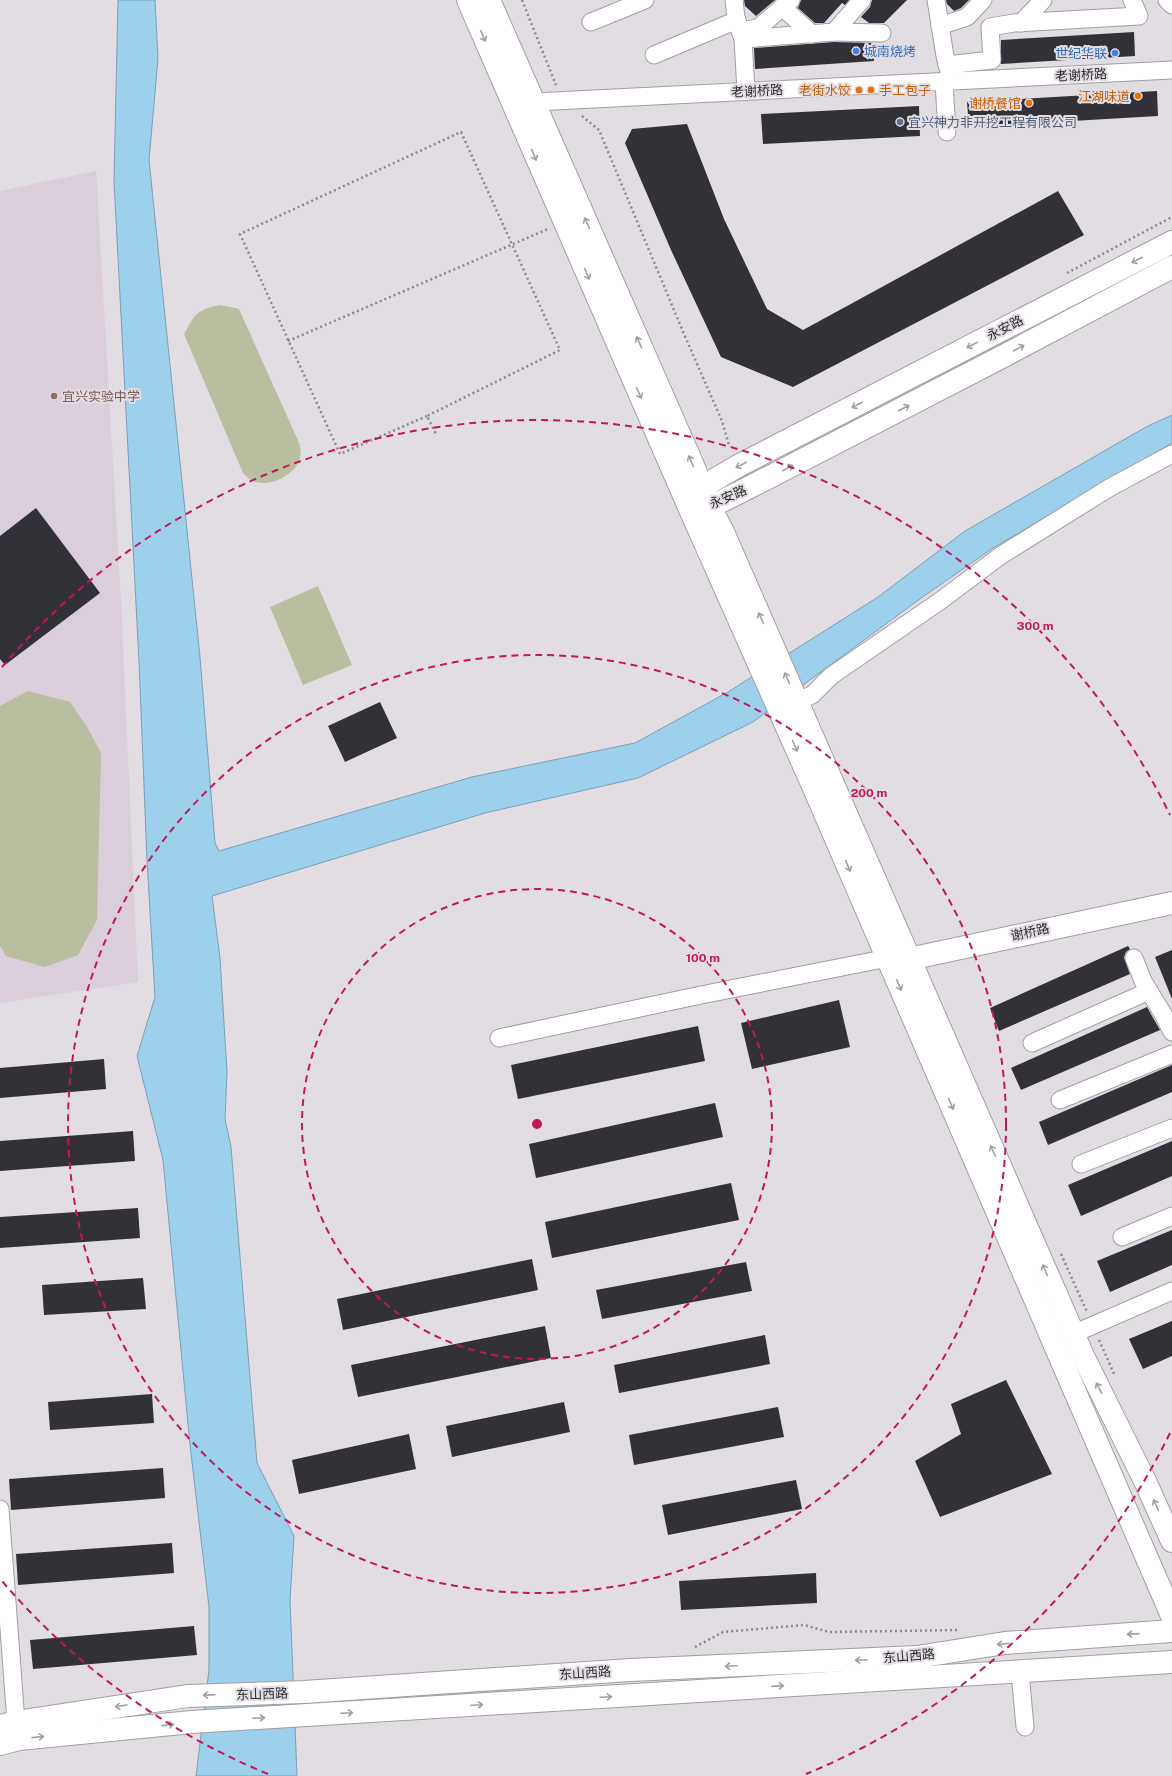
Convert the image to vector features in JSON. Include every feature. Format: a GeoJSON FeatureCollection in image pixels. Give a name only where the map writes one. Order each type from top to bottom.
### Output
{"type":"FeatureCollection","features":[{"type":"Feature","properties":{"kind":"main road"},"geometry":{"type":"LineString","coordinates":[[468,0],[700,500],[723,532],[768,659],[898,958],[1172,1616]]}},
{"type":"Feature","properties":{"kind":"main road"},"geometry":{"type":"LineString","coordinates":[[489,0],[534,102],[700,500]]}},
{"type":"Feature","properties":{"kind":"main road","name":"永安路"},"geometry":{"type":"LineString","coordinates":[[700,500],[738,466],[1172,242]]}},
{"type":"Feature","properties":{"kind":"main road","name":"永安路"},"geometry":{"type":"LineString","coordinates":[[700,500],[989,364],[1172,267]]}},
{"type":"Feature","properties":{"kind":"main road","name":"谢桥路"},"geometry":{"type":"LineString","coordinates":[[898,958],[1172,903]]}},
{"type":"Feature","properties":{"kind":"main road"},"geometry":{"type":"LineString","coordinates":[[898,958],[1073,1334],[1145,1481],[1172,1541]]}},
{"type":"Feature","properties":{"kind":"main road","name":"东山西路"},"geometry":{"type":"LineString","coordinates":[[8,1724],[187,1696],[304,1692],[630,1670],[917,1657],[1005,1643],[1172,1631]]}},
{"type":"Feature","properties":{"kind":"main road","name":"东山西路"},"geometry":{"type":"LineString","coordinates":[[0,1744],[19,1739],[192,1722],[1172,1662]]}},
{"type":"Feature","properties":{"kind":"street"},"geometry":{"type":"LineString","coordinates":[[591,22],[645,0]]}},
{"type":"Feature","properties":{"kind":"street"},"geometry":{"type":"LineString","coordinates":[[734,0],[745,31],[746,91]]}},
{"type":"Feature","properties":{"kind":"street"},"geometry":{"type":"LineString","coordinates":[[834,32],[862,0]]}},
{"type":"Feature","properties":{"kind":"street"},"geometry":{"type":"LineString","coordinates":[[936,0],[947,65],[947,132]]}},
{"type":"Feature","properties":{"kind":"street"},"geometry":{"type":"LineString","coordinates":[[940,26],[967,17],[983,0]]}},
{"type":"Feature","properties":{"kind":"street"},"geometry":{"type":"LineString","coordinates":[[1021,23],[1043,0]]}},
{"type":"Feature","properties":{"kind":"street"},"geometry":{"type":"LineString","coordinates":[[947,65],[992,60],[990,27],[1021,23],[1139,16],[1132,0]]}},
{"type":"Feature","properties":{"kind":"street"},"geometry":{"type":"LineString","coordinates":[[1167,0],[1172,5]]}},
{"type":"Feature","properties":{"kind":"street"},"geometry":{"type":"LineString","coordinates":[[654,55],[758,28],[787,4],[812,34]]}},
{"type":"Feature","properties":{"kind":"street"},"geometry":{"type":"LineString","coordinates":[[745,31],[812,34],[834,32],[882,33]]}},
{"type":"Feature","properties":{"kind":"street","name":"老谢桥路"},"geometry":{"type":"LineString","coordinates":[[534,102],[1172,70]]}},
{"type":"Feature","properties":{"kind":"street"},"geometry":{"type":"LineString","coordinates":[[788,706],[812,695],[831,676],[940,601],[1000,556],[1109,488],[1172,454]]}},
{"type":"Feature","properties":{"kind":"street"},"geometry":{"type":"LineString","coordinates":[[499,1038],[701,995],[898,958]]}},
{"type":"Feature","properties":{"kind":"street"},"geometry":{"type":"LineString","coordinates":[[1134,958],[1143,981],[1149,991],[1168,1012],[1172,1032]]}},
{"type":"Feature","properties":{"kind":"street"},"geometry":{"type":"LineString","coordinates":[[1032,1043],[1149,991]]}},
{"type":"Feature","properties":{"kind":"street"},"geometry":{"type":"LineString","coordinates":[[1060,1100],[1172,1054]]}},
{"type":"Feature","properties":{"kind":"street"},"geometry":{"type":"LineString","coordinates":[[1081,1164],[1172,1128]]}},
{"type":"Feature","properties":{"kind":"street"},"geometry":{"type":"LineString","coordinates":[[1122,1237],[1172,1216]]}},
{"type":"Feature","properties":{"kind":"street"},"geometry":{"type":"LineString","coordinates":[[1073,1334],[1172,1291]]}},
{"type":"Feature","properties":{"kind":"street"},"geometry":{"type":"LineString","coordinates":[[0,1509],[8,1724]]}},
{"type":"Feature","properties":{"kind":"street"},"geometry":{"type":"LineString","coordinates":[[1020,1672],[1025,1727]]}},
{"type":"Feature","properties":{"kind":"path"},"geometry":{"type":"LineString","coordinates":[[522,0],[563,100],[599,130],[722,421],[729,445]]}},
{"type":"Feature","properties":{"kind":"path"},"geometry":{"type":"LineString","coordinates":[[461,132],[560,350],[427,416],[340,454],[288,341],[240,234],[461,132]]}},
{"type":"Feature","properties":{"kind":"path"},"geometry":{"type":"LineString","coordinates":[[288,341],[550,228]]}},
{"type":"Feature","properties":{"kind":"path"},"geometry":{"type":"LineString","coordinates":[[427,416],[436,434]]}},
{"type":"Feature","properties":{"kind":"path"},"geometry":{"type":"LineString","coordinates":[[687,1648],[695,1647],[723,1632],[804,1625],[829,1632],[961,1630]]}},
{"type":"Feature","properties":{"kind":"shaded area","name":"宜兴实验中学"},"geometry":{"type":"Polygon","coordinates":[[[96,171],[121,602],[138,982],[0,1003],[0,191],[96,171]]]}},
{"type":"Feature","properties":{"kind":"green space"},"geometry":{"type":"Polygon","coordinates":[[[221,305],[239,309],[300,445],[298,463],[294,469],[282,478],[268,483],[250,480],[243,473],[184,334],[194,317],[207,308],[221,305]]]}},
{"type":"Feature","properties":{"kind":"green space"},"geometry":{"type":"Polygon","coordinates":[[[318,586],[352,665],[303,685],[270,607],[318,586]]]}},
{"type":"Feature","properties":{"kind":"green space"},"geometry":{"type":"Polygon","coordinates":[[[28,691],[70,702],[87,727],[101,753],[97,920],[78,955],[45,967],[6,956],[0,946],[0,706],[28,691]]]}},
{"type":"Feature","properties":{"kind":"water"},"geometry":{"type":"Polygon","coordinates":[[[118,0],[155,0],[158,59],[149,160],[200,657],[215,843],[219,851],[472,777],[635,743],[728,692],[878,597],[965,531],[1146,427],[1172,415],[1172,443],[993,548],[917,601],[753,722],[638,778],[485,813],[212,896],[220,958],[227,1072],[225,1119],[231,1147],[257,1463],[294,1536],[290,1600],[297,1776],[196,1776],[209,1670],[209,1607],[190,1445],[163,1160],[137,1056],[155,997],[114,181],[118,0]]]}},
{"type":"Feature","properties":{"kind":"building"},"geometry":{"type":"Polygon","coordinates":[[[744,0],[775,0],[756,16],[745,6],[744,0]]]}},
{"type":"Feature","properties":{"kind":"building"},"geometry":{"type":"Polygon","coordinates":[[[801,0],[849,0],[845,5],[842,3],[824,23],[815,23],[798,8],[801,0]]]}},
{"type":"Feature","properties":{"kind":"building"},"geometry":{"type":"Polygon","coordinates":[[[872,0],[907,0],[884,23],[869,23],[861,17],[870,7],[872,0]]]}},
{"type":"Feature","properties":{"kind":"building"},"geometry":{"type":"Polygon","coordinates":[[[946,0],[969,0],[961,8],[954,11],[947,4],[946,0]]]}},
{"type":"Feature","properties":{"kind":"building"},"geometry":{"type":"Polygon","coordinates":[[[1134,32],[1135,56],[1001,64],[1001,40],[1134,32]]]}},
{"type":"Feature","properties":{"kind":"building"},"geometry":{"type":"Polygon","coordinates":[[[834,42],[873,43],[874,61],[755,69],[754,48],[834,42]]]}},
{"type":"Feature","properties":{"kind":"building"},"geometry":{"type":"Polygon","coordinates":[[[1157,91],[1158,116],[969,127],[967,102],[1157,91]]]}},
{"type":"Feature","properties":{"kind":"building"},"geometry":{"type":"Polygon","coordinates":[[[919,106],[920,136],[763,144],[761,114],[919,106]]]}},
{"type":"Feature","properties":{"kind":"building"},"geometry":{"type":"Polygon","coordinates":[[[687,124],[724,219],[767,309],[803,330],[1058,191],[1084,235],[793,387],[721,357],[671,250],[625,143],[632,129],[687,124]]]}},
{"type":"Feature","properties":{"kind":"building"},"geometry":{"type":"Polygon","coordinates":[[[36,508],[100,593],[5,665],[0,659],[0,536],[36,508]]]}},
{"type":"Feature","properties":{"kind":"building"},"geometry":{"type":"Polygon","coordinates":[[[380,702],[397,738],[345,762],[328,726],[380,702]]]}},
{"type":"Feature","properties":{"kind":"building"},"geometry":{"type":"Polygon","coordinates":[[[1128,946],[1130,949],[1126,952],[1124,957],[1130,974],[999,1031],[990,1008],[1128,946]]]}},
{"type":"Feature","properties":{"kind":"building"},"geometry":{"type":"Polygon","coordinates":[[[1172,950],[1172,999],[1155,957],[1172,950]]]}},
{"type":"Feature","properties":{"kind":"building"},"geometry":{"type":"Polygon","coordinates":[[[839,1000],[850,1047],[752,1069],[741,1023],[839,1000]]]}},
{"type":"Feature","properties":{"kind":"building"},"geometry":{"type":"Polygon","coordinates":[[[1147,1007],[1160,1030],[1021,1090],[1011,1068],[1147,1007]]]}},
{"type":"Feature","properties":{"kind":"building"},"geometry":{"type":"Polygon","coordinates":[[[698,1026],[705,1061],[518,1099],[511,1065],[698,1026]]]}},
{"type":"Feature","properties":{"kind":"building"},"geometry":{"type":"Polygon","coordinates":[[[104,1059],[106,1089],[0,1098],[0,1068],[104,1059]]]}},
{"type":"Feature","properties":{"kind":"building"},"geometry":{"type":"Polygon","coordinates":[[[1172,1065],[1172,1092],[1048,1145],[1039,1122],[1172,1065]]]}},
{"type":"Feature","properties":{"kind":"building"},"geometry":{"type":"Polygon","coordinates":[[[715,1103],[723,1137],[536,1178],[529,1144],[715,1103]]]}},
{"type":"Feature","properties":{"kind":"building"},"geometry":{"type":"Polygon","coordinates":[[[133,1131],[135,1161],[0,1171],[0,1141],[133,1131]]]}},
{"type":"Feature","properties":{"kind":"building"},"geometry":{"type":"Polygon","coordinates":[[[1172,1141],[1172,1176],[1081,1216],[1068,1185],[1172,1141]]]}},
{"type":"Feature","properties":{"kind":"building"},"geometry":{"type":"Polygon","coordinates":[[[731,1183],[739,1220],[552,1258],[545,1222],[731,1183]]]}},
{"type":"Feature","properties":{"kind":"building"},"geometry":{"type":"Polygon","coordinates":[[[138,1208],[140,1238],[0,1248],[0,1217],[138,1208]]]}},
{"type":"Feature","properties":{"kind":"building"},"geometry":{"type":"Polygon","coordinates":[[[1172,1230],[1172,1265],[1110,1292],[1097,1261],[1172,1230]]]}},
{"type":"Feature","properties":{"kind":"building"},"geometry":{"type":"Polygon","coordinates":[[[532,1259],[538,1290],[343,1330],[337,1299],[532,1259]]]}},
{"type":"Feature","properties":{"kind":"building"},"geometry":{"type":"Polygon","coordinates":[[[746,1262],[752,1291],[602,1319],[596,1290],[746,1262]]]}},
{"type":"Feature","properties":{"kind":"building"},"geometry":{"type":"Polygon","coordinates":[[[143,1278],[146,1309],[44,1315],[42,1285],[143,1278]]]}},
{"type":"Feature","properties":{"kind":"building"},"geometry":{"type":"Polygon","coordinates":[[[1172,1321],[1172,1356],[1143,1369],[1129,1339],[1172,1321]]]}},
{"type":"Feature","properties":{"kind":"building"},"geometry":{"type":"Polygon","coordinates":[[[545,1326],[551,1358],[358,1397],[351,1365],[545,1326]]]}},
{"type":"Feature","properties":{"kind":"building"},"geometry":{"type":"Polygon","coordinates":[[[765,1335],[770,1364],[619,1393],[614,1365],[765,1335]]]}},
{"type":"Feature","properties":{"kind":"building"},"geometry":{"type":"Polygon","coordinates":[[[1006,1380],[1052,1474],[940,1517],[915,1461],[961,1434],[951,1404],[1006,1380]]]}},
{"type":"Feature","properties":{"kind":"building"},"geometry":{"type":"Polygon","coordinates":[[[152,1394],[154,1423],[50,1430],[48,1402],[152,1394]]]}},
{"type":"Feature","properties":{"kind":"building"},"geometry":{"type":"Polygon","coordinates":[[[564,1402],[570,1432],[452,1457],[446,1426],[564,1402]]]}},
{"type":"Feature","properties":{"kind":"building"},"geometry":{"type":"Polygon","coordinates":[[[778,1407],[784,1437],[634,1465],[629,1435],[778,1407]]]}},
{"type":"Feature","properties":{"kind":"building"},"geometry":{"type":"Polygon","coordinates":[[[409,1434],[416,1469],[299,1494],[292,1460],[409,1434]]]}},
{"type":"Feature","properties":{"kind":"building"},"geometry":{"type":"Polygon","coordinates":[[[163,1468],[165,1498],[11,1510],[9,1479],[163,1468]]]}},
{"type":"Feature","properties":{"kind":"building"},"geometry":{"type":"Polygon","coordinates":[[[796,1480],[802,1509],[668,1535],[662,1505],[796,1480]]]}},
{"type":"Feature","properties":{"kind":"building"},"geometry":{"type":"Polygon","coordinates":[[[172,1543],[174,1573],[18,1585],[16,1554],[172,1543]]]}},
{"type":"Feature","properties":{"kind":"building"},"geometry":{"type":"Polygon","coordinates":[[[816,1573],[817,1603],[681,1610],[679,1581],[816,1573]]]}},
{"type":"Feature","properties":{"kind":"building"},"geometry":{"type":"Polygon","coordinates":[[[194,1626],[197,1655],[33,1669],[30,1640],[194,1626]]]}},
{"type":"Feature","properties":{"kind":"place","name":"城南烧烤"},"geometry":{"type":"Point","coordinates":[856,51]}},
{"type":"Feature","properties":{"kind":"place","name":"世纪华联"},"geometry":{"type":"Point","coordinates":[1115,53]}},
{"type":"Feature","properties":{"kind":"place","name":"老街水饺"},"geometry":{"type":"Point","coordinates":[859,90]}},
{"type":"Feature","properties":{"kind":"place","name":"手工包子"},"geometry":{"type":"Point","coordinates":[871,90]}},
{"type":"Feature","properties":{"kind":"place","name":"江湖味道"},"geometry":{"type":"Point","coordinates":[1138,96]}},
{"type":"Feature","properties":{"kind":"place","name":"谢桥餐馆"},"geometry":{"type":"Point","coordinates":[1029,103]}},
{"type":"Feature","properties":{"kind":"place","name":"宜兴神力非开挖工程有限公司"},"geometry":{"type":"Point","coordinates":[900,122]}},
{"type":"Feature","properties":{"kind":"place","name":"宜兴实验中学"},"geometry":{"type":"Point","coordinates":[54,396]}}]}
